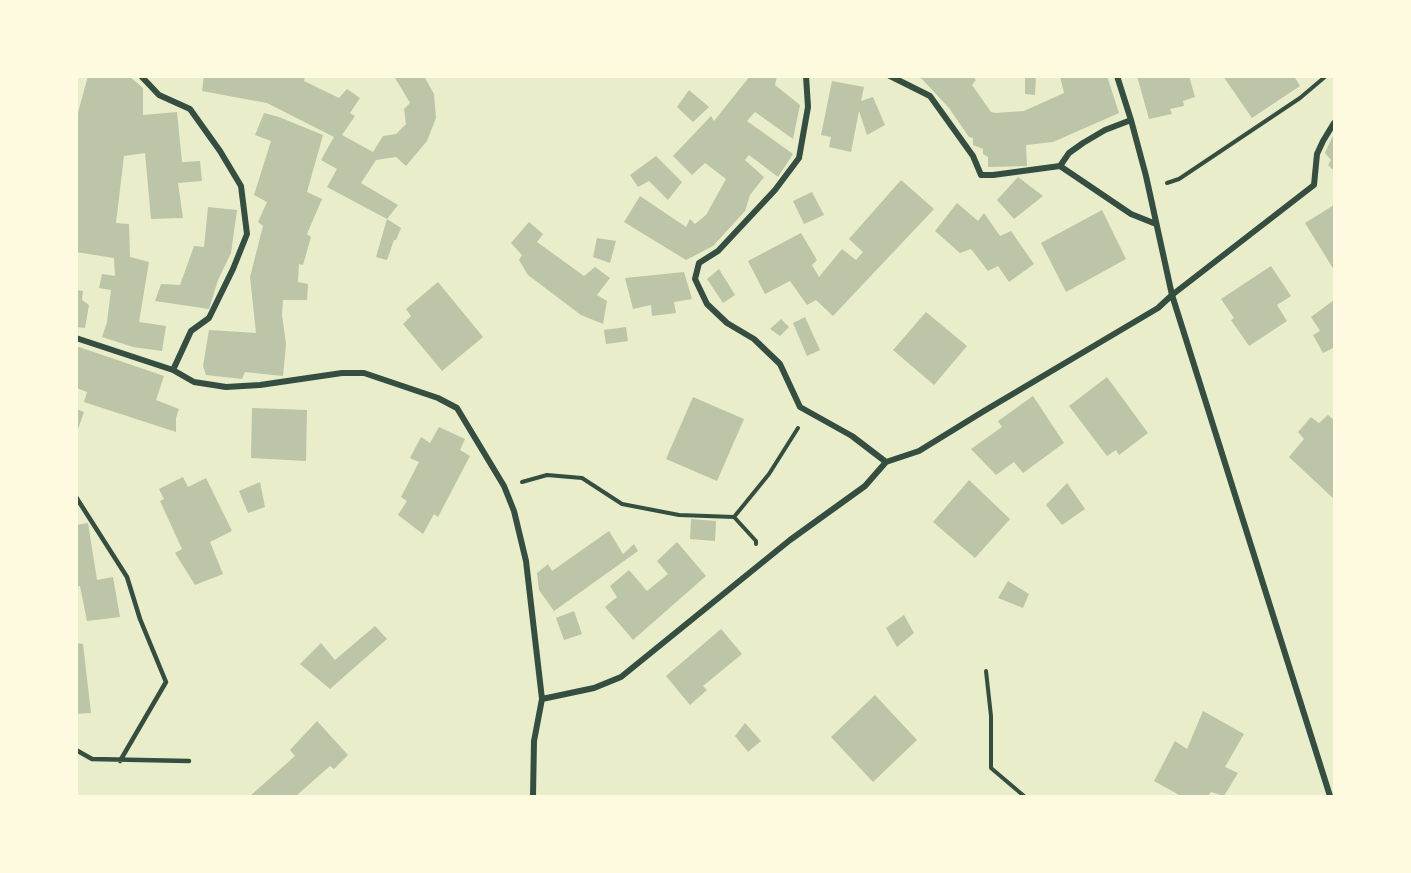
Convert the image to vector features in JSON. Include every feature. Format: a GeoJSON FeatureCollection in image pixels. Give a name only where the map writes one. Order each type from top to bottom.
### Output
{"type":"FeatureCollection","features":[{"type":"Feature","properties":{"kind":"street"},"geometry":{"type":"LineString","coordinates":[[141,76],[159,95],[190,109],[220,151],[241,186],[247,234],[209,318],[191,331],[173,370]]}},
{"type":"Feature","properties":{"kind":"street"},"geometry":{"type":"LineString","coordinates":[[806,76],[808,107],[799,158],[775,190],[718,251],[699,263],[695,279],[707,304],[727,323],[754,339],[780,364],[800,407],[852,436],[886,462]]}},
{"type":"Feature","properties":{"kind":"street"},"geometry":{"type":"LineString","coordinates":[[890,76],[930,96],[973,156],[981,175],[1060,166],[1131,214],[1156,224]]}},
{"type":"Feature","properties":{"kind":"street"},"geometry":{"type":"LineString","coordinates":[[1117,76],[1149,189],[1172,295],[1330,796]]}},
{"type":"Feature","properties":{"kind":"street"},"geometry":{"type":"LineString","coordinates":[[1060,166],[1070,153],[1083,143],[1105,130],[1131,120]]}},
{"type":"Feature","properties":{"kind":"street"},"geometry":{"type":"LineString","coordinates":[[542,699],[594,688],[621,677],[759,564],[865,486],[886,462],[919,452],[1158,308],[1314,185],[1317,154],[1335,123]]}},
{"type":"Feature","properties":{"kind":"street"},"geometry":{"type":"LineString","coordinates":[[76,338],[173,370],[194,382],[226,387],[260,385],[342,373],[364,373],[438,398],[457,408],[504,486],[514,511],[526,561],[542,699],[534,741],[534,796]]}},
{"type":"Feature","properties":{"kind":"lane"},"geometry":{"type":"LineString","coordinates":[[76,497],[127,577],[166,682],[120,761]]}},
{"type":"Feature","properties":{"kind":"lane"},"geometry":{"type":"LineString","coordinates":[[76,750],[92,759],[189,761]]}},
{"type":"Feature","properties":{"kind":"path"},"geometry":{"type":"LineString","coordinates":[[1149,189],[1179,179],[1300,98],[1326,76]]}},
{"type":"Feature","properties":{"kind":"path"},"geometry":{"type":"LineString","coordinates":[[734,517],[769,474],[808,412]]}},
{"type":"Feature","properties":{"kind":"path"},"geometry":{"type":"LineString","coordinates":[[504,486],[547,475],[582,478],[622,504],[679,514],[734,517],[756,541],[759,564]]}},
{"type":"Feature","properties":{"kind":"path"},"geometry":{"type":"LineString","coordinates":[[986,671],[991,716],[991,768],[1024,796]]}},
{"type":"Feature","properties":{"kind":"building"},"geometry":{"type":"Polygon","coordinates":[[[88,76],[129,76],[143,88],[143,115],[177,112],[182,162],[200,161],[202,181],[178,183],[183,218],[151,219],[145,153],[124,156],[116,223],[129,224],[130,257],[149,262],[139,322],[166,326],[162,351],[133,347],[102,337],[107,322],[111,290],[99,288],[102,274],[115,276],[114,258],[76,252],[76,120],[88,76]]]}},
{"type":"Feature","properties":{"kind":"building"},"geometry":{"type":"Polygon","coordinates":[[[204,76],[305,76],[304,81],[339,98],[347,89],[360,98],[350,113],[355,116],[342,135],[373,152],[383,136],[396,134],[406,124],[404,109],[410,103],[394,76],[424,76],[434,94],[436,118],[427,141],[406,166],[396,157],[376,160],[361,183],[398,205],[387,219],[327,187],[337,169],[321,160],[334,137],[267,103],[202,91],[204,76]]]}},
{"type":"Feature","properties":{"kind":"building"},"geometry":{"type":"Polygon","coordinates":[[[750,76],[777,76],[775,85],[800,105],[793,139],[755,112],[747,121],[793,154],[778,177],[749,155],[745,160],[764,177],[750,195],[745,211],[713,246],[686,260],[624,222],[640,196],[686,227],[690,219],[695,224],[706,215],[726,179],[705,163],[692,175],[673,156],[711,116],[714,121],[750,76]]]}},
{"type":"Feature","properties":{"kind":"building"},"geometry":{"type":"Polygon","coordinates":[[[916,76],[972,76],[976,80],[972,85],[991,112],[995,113],[1024,111],[1064,93],[1060,76],[1107,76],[1119,113],[1053,142],[1026,145],[1027,166],[988,167],[988,157],[983,154],[983,149],[973,145],[973,138],[969,137],[949,108],[922,79],[916,76]]]}},
{"type":"Feature","properties":{"kind":"building"},"geometry":{"type":"Polygon","coordinates":[[[1025,76],[1036,76],[1035,95],[1025,94],[1025,76]]]}},
{"type":"Feature","properties":{"kind":"building"},"geometry":{"type":"Polygon","coordinates":[[[1137,76],[1189,76],[1195,97],[1183,101],[1184,106],[1170,109],[1172,114],[1149,119],[1137,76]]]}},
{"type":"Feature","properties":{"kind":"building"},"geometry":{"type":"Polygon","coordinates":[[[1223,76],[1294,76],[1300,86],[1252,118],[1223,76]]]}},
{"type":"Feature","properties":{"kind":"building"},"geometry":{"type":"Polygon","coordinates":[[[832,81],[864,87],[861,101],[873,97],[885,125],[867,135],[859,111],[851,152],[829,147],[831,137],[821,135],[832,81]]]}},
{"type":"Feature","properties":{"kind":"building"},"geometry":{"type":"Polygon","coordinates":[[[689,90],[709,107],[693,122],[677,107],[689,90]]]}},
{"type":"Feature","properties":{"kind":"building"},"geometry":{"type":"Polygon","coordinates":[[[264,113],[323,135],[307,192],[322,199],[307,234],[311,237],[303,265],[299,264],[298,282],[308,284],[307,300],[283,300],[282,315],[286,344],[283,376],[245,372],[242,379],[206,375],[203,366],[209,330],[256,333],[250,277],[263,226],[258,222],[267,202],[254,195],[271,141],[255,135],[264,113]]]}},
{"type":"Feature","properties":{"kind":"building"},"geometry":{"type":"Polygon","coordinates":[[[1334,133],[1334,169],[1332,169],[1328,165],[1331,160],[1325,153],[1334,133]]]}},
{"type":"Feature","properties":{"kind":"building"},"geometry":{"type":"Polygon","coordinates":[[[656,156],[682,182],[668,200],[649,181],[638,187],[630,175],[656,156]]]}},
{"type":"Feature","properties":{"kind":"building"},"geometry":{"type":"Polygon","coordinates":[[[1018,177],[1043,196],[1014,219],[997,200],[1018,177]]]}},
{"type":"Feature","properties":{"kind":"building"},"geometry":{"type":"Polygon","coordinates":[[[901,180],[934,209],[833,316],[816,300],[807,305],[790,281],[765,294],[748,261],[801,233],[817,260],[812,265],[819,277],[842,249],[856,260],[863,252],[849,239],[901,180]]]}},
{"type":"Feature","properties":{"kind":"building"},"geometry":{"type":"Polygon","coordinates":[[[812,192],[824,215],[804,224],[793,201],[812,192]]]}},
{"type":"Feature","properties":{"kind":"building"},"geometry":{"type":"Polygon","coordinates":[[[957,203],[978,221],[984,213],[1000,236],[1011,231],[1034,264],[1009,282],[998,266],[988,271],[971,249],[960,253],[935,231],[957,203]]]}},
{"type":"Feature","properties":{"kind":"building"},"geometry":{"type":"Polygon","coordinates":[[[1334,205],[1334,270],[1305,223],[1334,205]]]}},
{"type":"Feature","properties":{"kind":"building"},"geometry":{"type":"Polygon","coordinates":[[[208,207],[237,210],[231,253],[218,280],[209,309],[155,301],[161,284],[180,285],[194,246],[204,247],[208,207]]]}},
{"type":"Feature","properties":{"kind":"building"},"geometry":{"type":"Polygon","coordinates":[[[1102,210],[1126,259],[1066,292],[1041,243],[1102,210]]]}},
{"type":"Feature","properties":{"kind":"building"},"geometry":{"type":"Polygon","coordinates":[[[387,219],[401,228],[387,260],[376,257],[387,219]]]}},
{"type":"Feature","properties":{"kind":"building"},"geometry":{"type":"Polygon","coordinates":[[[529,222],[543,234],[537,242],[584,276],[595,267],[610,278],[597,295],[607,301],[603,324],[581,315],[528,275],[519,260],[522,255],[511,243],[529,222]]]}},
{"type":"Feature","properties":{"kind":"building"},"geometry":{"type":"Polygon","coordinates":[[[597,238],[616,241],[610,263],[593,257],[597,238]]]}},
{"type":"Feature","properties":{"kind":"building"},"geometry":{"type":"Polygon","coordinates":[[[1271,266],[1291,296],[1277,305],[1287,321],[1249,346],[1231,320],[1234,318],[1221,299],[1271,266]]]}},
{"type":"Feature","properties":{"kind":"building"},"geometry":{"type":"Polygon","coordinates":[[[719,269],[735,295],[723,303],[707,279],[719,269]]]}},
{"type":"Feature","properties":{"kind":"building"},"geometry":{"type":"Polygon","coordinates":[[[684,272],[692,299],[674,302],[676,313],[652,316],[651,305],[633,309],[625,278],[684,272]]]}},
{"type":"Feature","properties":{"kind":"building"},"geometry":{"type":"Polygon","coordinates":[[[438,282],[483,337],[442,371],[403,324],[411,316],[406,309],[438,282]]]}},
{"type":"Feature","properties":{"kind":"building"},"geometry":{"type":"Polygon","coordinates":[[[76,290],[83,291],[82,300],[89,305],[85,328],[76,327],[76,290]]]}},
{"type":"Feature","properties":{"kind":"building"},"geometry":{"type":"Polygon","coordinates":[[[1334,300],[1334,351],[1333,348],[1323,353],[1313,335],[1320,331],[1311,317],[1334,300]]]}},
{"type":"Feature","properties":{"kind":"building"},"geometry":{"type":"Polygon","coordinates":[[[926,312],[967,346],[934,385],[893,350],[926,312]]]}},
{"type":"Feature","properties":{"kind":"building"},"geometry":{"type":"Polygon","coordinates":[[[805,317],[820,350],[807,356],[793,323],[805,317]]]}},
{"type":"Feature","properties":{"kind":"building"},"geometry":{"type":"Polygon","coordinates":[[[781,319],[789,327],[780,336],[770,329],[781,319]]]}},
{"type":"Feature","properties":{"kind":"building"},"geometry":{"type":"Polygon","coordinates":[[[626,327],[628,341],[606,344],[604,330],[626,327]]]}},
{"type":"Feature","properties":{"kind":"building"},"geometry":{"type":"Polygon","coordinates":[[[76,346],[164,376],[156,400],[179,409],[176,418],[176,432],[84,402],[87,392],[76,388],[76,346]]]}},
{"type":"Feature","properties":{"kind":"building"},"geometry":{"type":"Polygon","coordinates":[[[1107,377],[1148,433],[1119,455],[1116,450],[1107,456],[1069,406],[1107,377]]]}},
{"type":"Feature","properties":{"kind":"building"},"geometry":{"type":"Polygon","coordinates":[[[1033,396],[1064,443],[1023,473],[1014,462],[996,475],[971,449],[1002,427],[998,421],[1033,396]]]}},
{"type":"Feature","properties":{"kind":"building"},"geometry":{"type":"Polygon","coordinates":[[[693,397],[744,419],[717,481],[666,459],[693,397]]]}},
{"type":"Feature","properties":{"kind":"building"},"geometry":{"type":"Polygon","coordinates":[[[252,408],[307,410],[306,461],[251,458],[252,408]]]}},
{"type":"Feature","properties":{"kind":"building"},"geometry":{"type":"Polygon","coordinates":[[[76,409],[84,412],[77,432],[76,432],[76,409]]]}},
{"type":"Feature","properties":{"kind":"building"},"geometry":{"type":"Polygon","coordinates":[[[1328,415],[1334,420],[1334,499],[1289,457],[1304,439],[1298,432],[1311,417],[1319,423],[1328,415]]]}},
{"type":"Feature","properties":{"kind":"building"},"geometry":{"type":"Polygon","coordinates":[[[439,427],[465,439],[460,450],[470,456],[438,517],[434,514],[423,534],[398,515],[407,501],[401,497],[419,462],[410,458],[421,437],[430,443],[439,427]]]}},
{"type":"Feature","properties":{"kind":"building"},"geometry":{"type":"Polygon","coordinates":[[[183,477],[188,487],[206,478],[232,531],[210,542],[223,574],[195,585],[175,553],[182,549],[160,501],[164,499],[159,489],[183,477]]]}},
{"type":"Feature","properties":{"kind":"building"},"geometry":{"type":"Polygon","coordinates":[[[969,480],[1010,519],[975,558],[933,522],[969,480]]]}},
{"type":"Feature","properties":{"kind":"building"},"geometry":{"type":"Polygon","coordinates":[[[260,482],[265,507],[248,513],[239,491],[260,482]]]}},
{"type":"Feature","properties":{"kind":"building"},"geometry":{"type":"Polygon","coordinates":[[[1067,483],[1085,509],[1062,525],[1046,505],[1067,483]]]}},
{"type":"Feature","properties":{"kind":"building"},"geometry":{"type":"Polygon","coordinates":[[[691,519],[716,521],[715,541],[690,539],[691,519]]]}},
{"type":"Feature","properties":{"kind":"building"},"geometry":{"type":"Polygon","coordinates":[[[88,523],[97,580],[113,577],[120,617],[87,621],[80,586],[76,587],[76,525],[88,523]]]}},
{"type":"Feature","properties":{"kind":"building"},"geometry":{"type":"Polygon","coordinates":[[[609,531],[623,554],[634,544],[638,551],[554,611],[539,590],[537,573],[548,564],[552,571],[609,531]]]}},
{"type":"Feature","properties":{"kind":"building"},"geometry":{"type":"Polygon","coordinates":[[[677,542],[706,576],[633,640],[605,607],[617,597],[610,586],[629,570],[647,591],[668,574],[657,561],[677,542]]]}},
{"type":"Feature","properties":{"kind":"building"},"geometry":{"type":"Polygon","coordinates":[[[1008,581],[1029,594],[1023,608],[998,598],[1008,581]]]}},
{"type":"Feature","properties":{"kind":"building"},"geometry":{"type":"Polygon","coordinates":[[[574,611],[582,634],[564,640],[556,618],[574,611]]]}},
{"type":"Feature","properties":{"kind":"building"},"geometry":{"type":"Polygon","coordinates":[[[904,615],[914,633],[897,647],[886,628],[904,615]]]}},
{"type":"Feature","properties":{"kind":"building"},"geometry":{"type":"Polygon","coordinates":[[[375,626],[387,639],[330,689],[300,664],[321,643],[335,660],[375,626]]]}},
{"type":"Feature","properties":{"kind":"building"},"geometry":{"type":"Polygon","coordinates":[[[721,629],[742,654],[703,686],[707,690],[690,705],[666,676],[721,629]]]}},
{"type":"Feature","properties":{"kind":"building"},"geometry":{"type":"Polygon","coordinates":[[[76,643],[83,644],[91,713],[76,714],[76,643]]]}},
{"type":"Feature","properties":{"kind":"building"},"geometry":{"type":"Polygon","coordinates":[[[875,695],[917,740],[873,782],[831,737],[875,695]]]}},
{"type":"Feature","properties":{"kind":"building"},"geometry":{"type":"Polygon","coordinates":[[[1203,711],[1244,734],[1225,767],[1238,773],[1224,796],[1211,792],[1208,796],[1181,796],[1154,781],[1175,741],[1187,749],[1203,711]]]}},
{"type":"Feature","properties":{"kind":"building"},"geometry":{"type":"Polygon","coordinates":[[[317,721],[348,755],[334,769],[330,766],[296,796],[250,796],[295,756],[290,750],[317,721]]]}},
{"type":"Feature","properties":{"kind":"building"},"geometry":{"type":"Polygon","coordinates":[[[745,723],[761,741],[748,752],[735,736],[745,723]]]}}]}
